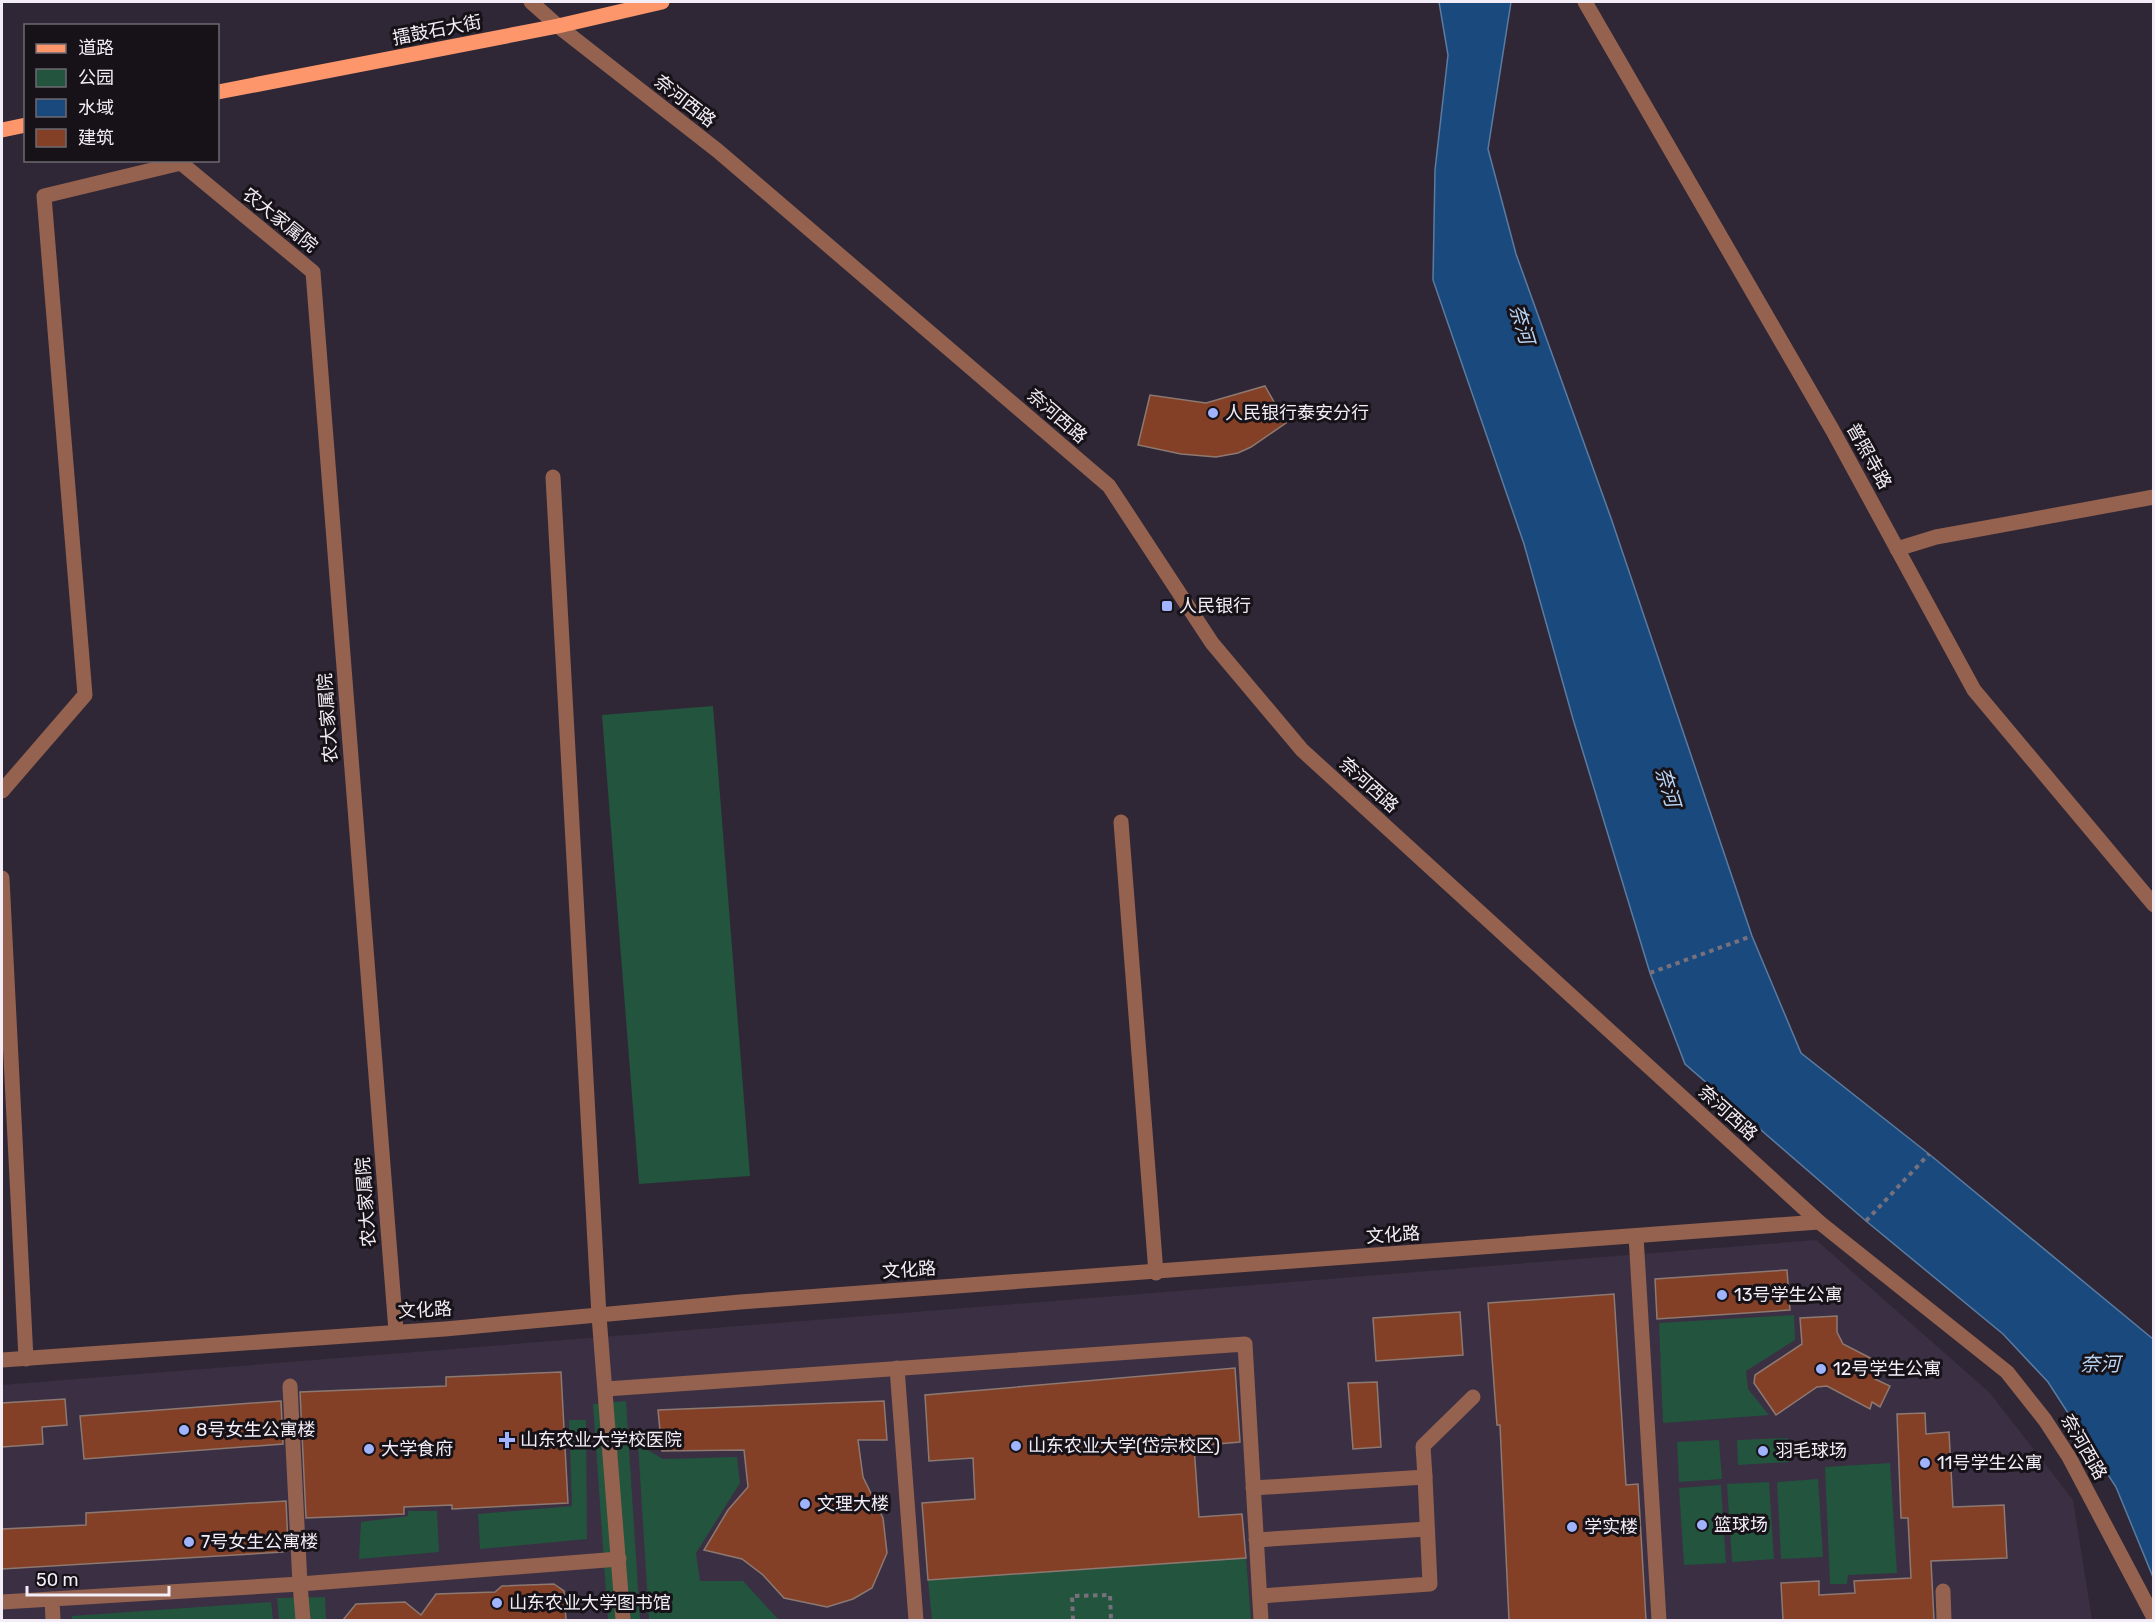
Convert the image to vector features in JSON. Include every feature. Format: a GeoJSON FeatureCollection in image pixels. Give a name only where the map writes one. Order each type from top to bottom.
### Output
{"type":"FeatureCollection","features":[{"type":"Feature","properties":{"kind":"main road","name":"擂鼓石大街"},"geometry":{"type":"LineString","coordinates":[[219,92],[558,26],[662,2]]}},
{"type":"Feature","properties":{"kind":"main road"},"geometry":{"type":"LineString","coordinates":[[2,130],[24,125]]}},
{"type":"Feature","properties":{"kind":"street","name":"奈河西路"},"geometry":{"type":"LineString","coordinates":[[531,2],[558,26],[718,151],[1108,486],[1212,643],[1302,750],[1819,1222],[2007,1372],[2045,1420],[2069,1457],[2154,1618]]}},
{"type":"Feature","properties":{"kind":"street","name":"普照寺路"},"geometry":{"type":"LineString","coordinates":[[1585,2],[1833,431],[1974,690],[2154,905]]}},
{"type":"Feature","properties":{"kind":"street","name":"农大家属院"},"geometry":{"type":"LineString","coordinates":[[2,791],[85,695],[44,196],[181,164],[313,272],[396,1331]]}},
{"type":"Feature","properties":{"kind":"street"},"geometry":{"type":"LineString","coordinates":[[553,477],[599,1316],[623,1620]]}},
{"type":"Feature","properties":{"kind":"street"},"geometry":{"type":"LineString","coordinates":[[1897,549],[1936,537],[2154,497]]}},
{"type":"Feature","properties":{"kind":"street"},"geometry":{"type":"LineString","coordinates":[[1121,822],[1156,1273]]}},
{"type":"Feature","properties":{"kind":"street"},"geometry":{"type":"LineString","coordinates":[[2,878],[26,1359]]}},
{"type":"Feature","properties":{"kind":"street","name":"文化路"},"geometry":{"type":"LineString","coordinates":[[2,1360],[599,1316],[740,1302],[1156,1273],[1819,1222]]}},
{"type":"Feature","properties":{"kind":"street"},"geometry":{"type":"LineString","coordinates":[[1636,1236],[1659,1620]]}},
{"type":"Feature","properties":{"kind":"street"},"geometry":{"type":"LineString","coordinates":[[606,1389],[1245,1344],[1262,1620]]}},
{"type":"Feature","properties":{"kind":"street"},"geometry":{"type":"LineString","coordinates":[[897,1368],[916,1620]]}},
{"type":"Feature","properties":{"kind":"street"},"geometry":{"type":"LineString","coordinates":[[290,1386],[303,1620]]}},
{"type":"Feature","properties":{"kind":"street"},"geometry":{"type":"LineString","coordinates":[[1260,1596],[1430,1584],[1423,1446],[1473,1397]]}},
{"type":"Feature","properties":{"kind":"street"},"geometry":{"type":"LineString","coordinates":[[1253,1488],[1425,1477]]}},
{"type":"Feature","properties":{"kind":"street"},"geometry":{"type":"LineString","coordinates":[[1256,1540],[1427,1529]]}},
{"type":"Feature","properties":{"kind":"street"},"geometry":{"type":"LineString","coordinates":[[2,1602],[300,1584],[619,1559]]}},
{"type":"Feature","properties":{"kind":"street"},"geometry":{"type":"LineString","coordinates":[[1943,1591],[1944,1620]]}},
{"type":"Feature","properties":{"kind":"street"},"geometry":{"type":"LineString","coordinates":[[51,1599],[53,1620]]}},
{"type":"Feature","properties":{"kind":"path"},"geometry":{"type":"LineString","coordinates":[[1650,974],[1752,936]]}},
{"type":"Feature","properties":{"kind":"path"},"geometry":{"type":"LineString","coordinates":[[1866,1221],[1929,1154]]}},
{"type":"Feature","properties":{"kind":"path"},"geometry":{"type":"LineString","coordinates":[[1073,1620],[1072,1596],[1110,1595],[1111,1620]]}},
{"type":"Feature","properties":{"kind":"shaded area","name":"山东农业大学(岱宗校区)"},"geometry":{"type":"Polygon","coordinates":[[[1816,1240],[1989,1392],[2073,1500],[2092,1620],[2,1620],[2,1385],[1816,1240]]]}},
{"type":"Feature","properties":{"kind":"green space"},"geometry":{"type":"Polygon","coordinates":[[[713,706],[750,1176],[639,1184],[602,715],[713,706]]]}},
{"type":"Feature","properties":{"kind":"green space"},"geometry":{"type":"Polygon","coordinates":[[[1794,1315],[1795,1340],[1746,1371],[1748,1389],[1769,1415],[1663,1423],[1659,1323],[1794,1315]]]}},
{"type":"Feature","properties":{"kind":"green space"},"geometry":{"type":"Polygon","coordinates":[[[626,1401],[640,1620],[608,1620],[593,1404],[626,1401]]]}},
{"type":"Feature","properties":{"kind":"green space"},"geometry":{"type":"Polygon","coordinates":[[[569,1420],[586,1420],[587,1539],[480,1549],[478,1514],[572,1506],[569,1420]]]}},
{"type":"Feature","properties":{"kind":"green space","name":"羽毛球场"},"geometry":{"type":"Polygon","coordinates":[[[1788,1438],[1789,1462],[1738,1465],[1737,1440],[1788,1438]]]}},
{"type":"Feature","properties":{"kind":"green space","name":"篮球场"},"geometry":{"type":"Polygon","coordinates":[[[1719,1440],[1722,1479],[1679,1482],[1677,1442],[1719,1440]]]}},
{"type":"Feature","properties":{"kind":"green space"},"geometry":{"type":"Polygon","coordinates":[[[638,1444],[663,1459],[737,1457],[740,1483],[696,1553],[700,1581],[743,1581],[778,1619],[789,1620],[649,1620],[638,1444]]]}},
{"type":"Feature","properties":{"kind":"green space"},"geometry":{"type":"Polygon","coordinates":[[[1890,1463],[1897,1573],[1848,1575],[1847,1584],[1830,1584],[1825,1467],[1890,1463]]]}},
{"type":"Feature","properties":{"kind":"green space","name":"篮球场"},"geometry":{"type":"Polygon","coordinates":[[[1818,1479],[1823,1557],[1781,1559],[1777,1482],[1818,1479]]]}},
{"type":"Feature","properties":{"kind":"green space","name":"篮球场"},"geometry":{"type":"Polygon","coordinates":[[[1769,1482],[1774,1559],[1732,1562],[1727,1484],[1769,1482]]]}},
{"type":"Feature","properties":{"kind":"green space","name":"篮球场"},"geometry":{"type":"Polygon","coordinates":[[[1721,1485],[1726,1563],[1684,1565],[1679,1488],[1721,1485]]]}},
{"type":"Feature","properties":{"kind":"green space"},"geometry":{"type":"Polygon","coordinates":[[[408,1511],[437,1511],[439,1552],[359,1559],[361,1522],[408,1516],[408,1511]]]}},
{"type":"Feature","properties":{"kind":"green space"},"geometry":{"type":"Polygon","coordinates":[[[1246,1558],[1251,1620],[932,1620],[928,1580],[1246,1558]]]}},
{"type":"Feature","properties":{"kind":"green space"},"geometry":{"type":"Polygon","coordinates":[[[325,1597],[326,1620],[279,1620],[277,1598],[325,1597]]]}},
{"type":"Feature","properties":{"kind":"green space"},"geometry":{"type":"Polygon","coordinates":[[[271,1602],[273,1620],[72,1620],[72,1616],[271,1602]]]}},
{"type":"Feature","properties":{"kind":"water","name":"奈河"},"geometry":{"type":"Polygon","coordinates":[[[1439,2],[1511,2],[1488,149],[1516,254],[1611,518],[1752,936],[1801,1053],[1929,1154],[2153,1339],[2153,1577],[2116,1487],[2048,1382],[2003,1334],[1866,1221],[1685,1064],[1650,973],[1573,719],[1524,544],[1433,280],[1435,170],[1448,55],[1439,2]]]}},
{"type":"Feature","properties":{"kind":"building","name":"人民银行泰安分行"},"geometry":{"type":"Polygon","coordinates":[[[1265,386],[1286,423],[1251,447],[1238,453],[1216,457],[1181,454],[1138,445],[1150,395],[1206,403],[1265,386]]]}},
{"type":"Feature","properties":{"kind":"building","name":"13号学生公寓"},"geometry":{"type":"Polygon","coordinates":[[[1787,1270],[1790,1310],[1657,1319],[1655,1279],[1787,1270]]]}},
{"type":"Feature","properties":{"kind":"building"},"geometry":{"type":"Polygon","coordinates":[[[1614,1294],[1626,1485],[1638,1484],[1646,1620],[1509,1620],[1500,1425],[1497,1425],[1488,1303],[1614,1294]]]}},
{"type":"Feature","properties":{"kind":"building"},"geometry":{"type":"Polygon","coordinates":[[[1460,1312],[1463,1355],[1376,1361],[1373,1318],[1460,1312]]]}},
{"type":"Feature","properties":{"kind":"building","name":"12号学生公寓"},"geometry":{"type":"Polygon","coordinates":[[[1837,1316],[1837,1332],[1843,1344],[1880,1363],[1875,1379],[1890,1386],[1880,1407],[1872,1402],[1870,1409],[1827,1386],[1817,1387],[1776,1415],[1754,1383],[1755,1375],[1802,1344],[1800,1318],[1837,1316]]]}},
{"type":"Feature","properties":{"kind":"building"},"geometry":{"type":"Polygon","coordinates":[[[1235,1368],[1240,1442],[1194,1446],[1199,1517],[1242,1514],[1246,1558],[928,1580],[922,1503],[975,1499],[973,1458],[929,1461],[925,1395],[1235,1368]]]}},
{"type":"Feature","properties":{"kind":"building"},"geometry":{"type":"Polygon","coordinates":[[[561,1372],[568,1503],[452,1509],[452,1505],[404,1507],[404,1514],[306,1518],[300,1392],[446,1386],[446,1377],[561,1372]]]}},
{"type":"Feature","properties":{"kind":"building"},"geometry":{"type":"Polygon","coordinates":[[[1377,1382],[1381,1447],[1353,1449],[1348,1383],[1377,1382]]]}},
{"type":"Feature","properties":{"kind":"building"},"geometry":{"type":"Polygon","coordinates":[[[65,1399],[67,1425],[42,1427],[43,1444],[2,1447],[2,1403],[65,1399]]]}},
{"type":"Feature","properties":{"kind":"building","name":"8号女生公寓楼"},"geometry":{"type":"Polygon","coordinates":[[[281,1401],[283,1444],[84,1459],[80,1416],[281,1401]]]}},
{"type":"Feature","properties":{"kind":"building","name":"文理大楼"},"geometry":{"type":"Polygon","coordinates":[[[884,1401],[887,1440],[858,1440],[863,1477],[883,1518],[887,1553],[872,1588],[853,1599],[827,1607],[784,1598],[763,1575],[742,1559],[704,1550],[728,1510],[748,1487],[744,1450],[662,1451],[658,1410],[884,1401]]]}},
{"type":"Feature","properties":{"kind":"building","name":"11号学生公寓"},"geometry":{"type":"Polygon","coordinates":[[[1925,1413],[1926,1434],[1949,1432],[1953,1507],[2004,1505],[2007,1558],[1931,1561],[1934,1620],[1783,1620],[1781,1583],[1819,1581],[1819,1595],[1855,1593],[1854,1581],[1911,1578],[1908,1518],[1901,1518],[1897,1414],[1925,1413]]]}},
{"type":"Feature","properties":{"kind":"building","name":"7号女生公寓楼"},"geometry":{"type":"Polygon","coordinates":[[[286,1501],[288,1544],[283,1552],[2,1569],[2,1529],[86,1525],[86,1513],[286,1501]]]}},
{"type":"Feature","properties":{"kind":"building","name":"山东农业大学图书馆"},"geometry":{"type":"Polygon","coordinates":[[[554,1584],[564,1591],[566,1620],[343,1620],[356,1604],[405,1602],[421,1615],[436,1594],[495,1592],[502,1586],[554,1584]]]}},
{"type":"Feature","properties":{"kind":"place","name":"人民银行泰安分行"},"geometry":{"type":"Point","coordinates":[1213,413]}},
{"type":"Feature","properties":{"kind":"place","name":"人民银行"},"geometry":{"type":"Point","coordinates":[1167,606]}},
{"type":"Feature","properties":{"kind":"place","name":"13号学生公寓"},"geometry":{"type":"Point","coordinates":[1722,1295]}},
{"type":"Feature","properties":{"kind":"place","name":"12号学生公寓"},"geometry":{"type":"Point","coordinates":[1821,1369]}},
{"type":"Feature","properties":{"kind":"place","name":"8号女生公寓楼"},"geometry":{"type":"Point","coordinates":[184,1430]}},
{"type":"Feature","properties":{"kind":"place","name":"山东农业大学校医院"},"geometry":{"type":"Point","coordinates":[507,1440]}},
{"type":"Feature","properties":{"kind":"place","name":"山东农业大学(岱宗校区)"},"geometry":{"type":"Point","coordinates":[1016,1446]}},
{"type":"Feature","properties":{"kind":"place","name":"大学食府"},"geometry":{"type":"Point","coordinates":[369,1449]}},
{"type":"Feature","properties":{"kind":"place","name":"羽毛球场"},"geometry":{"type":"Point","coordinates":[1763,1451]}},
{"type":"Feature","properties":{"kind":"place","name":"11号学生公寓"},"geometry":{"type":"Point","coordinates":[1925,1463]}},
{"type":"Feature","properties":{"kind":"place","name":"文理大楼"},"geometry":{"type":"Point","coordinates":[805,1504]}},
{"type":"Feature","properties":{"kind":"place","name":"篮球场"},"geometry":{"type":"Point","coordinates":[1702,1525]}},
{"type":"Feature","properties":{"kind":"place","name":"学实楼"},"geometry":{"type":"Point","coordinates":[1572,1527]}},
{"type":"Feature","properties":{"kind":"place","name":"7号女生公寓楼"},"geometry":{"type":"Point","coordinates":[189,1542]}},
{"type":"Feature","properties":{"kind":"place","name":"山东农业大学图书馆"},"geometry":{"type":"Point","coordinates":[497,1603]}}]}
